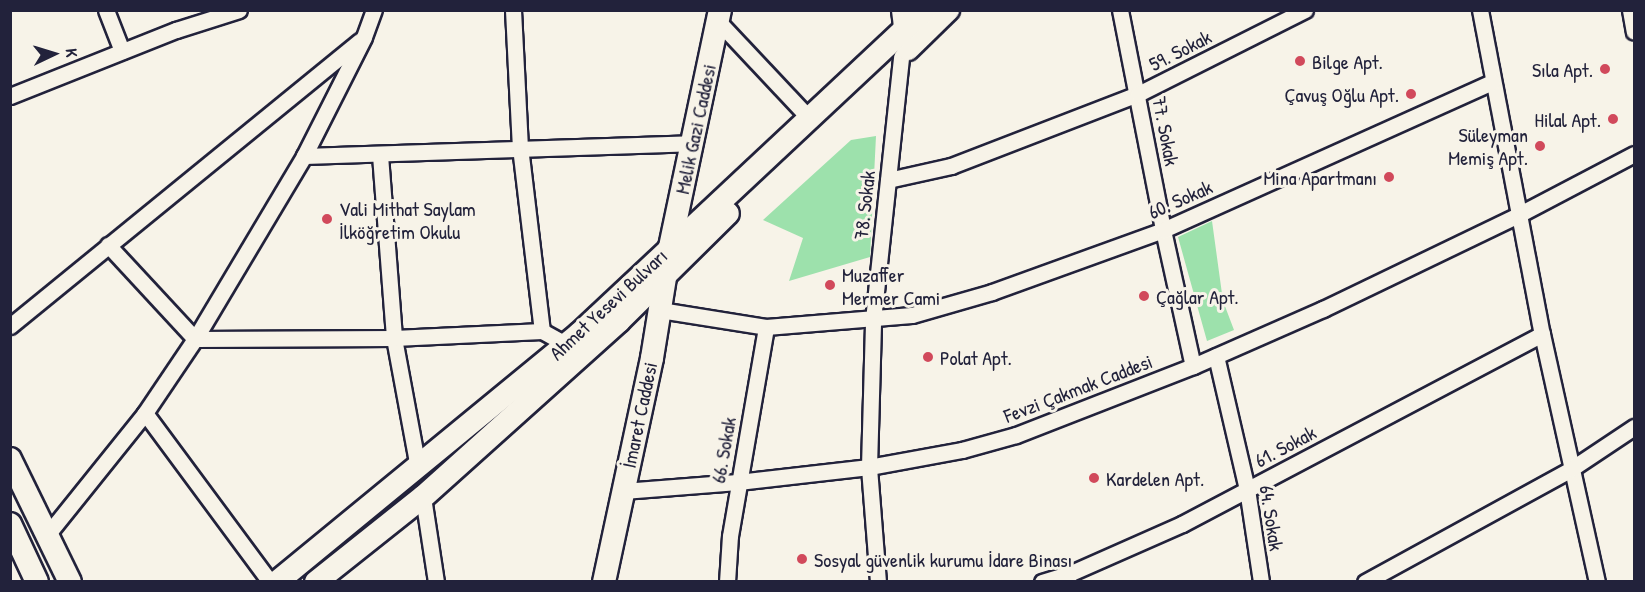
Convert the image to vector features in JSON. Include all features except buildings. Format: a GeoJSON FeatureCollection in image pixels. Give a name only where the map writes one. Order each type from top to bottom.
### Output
{"type":"FeatureCollection","features":[{"type":"Feature","properties":{"kind":"main road","name":"Ahmet Yesevi Bulvarı"},"geometry":{"type":"LineString","coordinates":[[277,582],[567,345],[925,10]]}},
{"type":"Feature","properties":{"kind":"main road","name":"Ahmet Yesevi Bulvarı"},"geometry":{"type":"LineString","coordinates":[[316,582],[423,497],[619,321],[759,184],[901,56],[948,10]]}},
{"type":"Feature","properties":{"kind":"main road","name":"Melik Gazi Caddesi"},"geometry":{"type":"LineString","coordinates":[[670,247],[718,16]]}},
{"type":"Feature","properties":{"kind":"main road","name":"İmaret Caddesi"},"geometry":{"type":"LineString","coordinates":[[604,582],[660,310],[670,247]]}},
{"type":"Feature","properties":{"kind":"main road"},"geometry":{"type":"LineString","coordinates":[[10,459],[70,582]]}},
{"type":"Feature","properties":{"kind":"main road"},"geometry":{"type":"LineString","coordinates":[[10,524],[30,577]]}},
{"type":"Feature","properties":{"kind":"street"},"geometry":{"type":"LineString","coordinates":[[106,10],[122,51]]}},
{"type":"Feature","properties":{"kind":"street"},"geometry":{"type":"LineString","coordinates":[[10,96],[176,30],[239,10]]}},
{"type":"Feature","properties":{"kind":"street"},"geometry":{"type":"LineString","coordinates":[[47,535],[145,413],[195,339],[304,156],[364,37],[374,10]]}},
{"type":"Feature","properties":{"kind":"street"},"geometry":{"type":"LineString","coordinates":[[513,10],[520,147],[542,331]]}},
{"type":"Feature","properties":{"kind":"street"},"geometry":{"type":"LineString","coordinates":[[899,10],[903,33]]}},
{"type":"Feature","properties":{"kind":"street","name":"77. Sokak"},"geometry":{"type":"LineString","coordinates":[[1120,10],[1163,230],[1193,366]]}},
{"type":"Feature","properties":{"kind":"street","name":"59. Sokak"},"geometry":{"type":"LineString","coordinates":[[888,180],[951,166],[1138,94],[1305,10]]}},
{"type":"Feature","properties":{"kind":"street"},"geometry":{"type":"LineString","coordinates":[[1480,10],[1542,334],[1597,582]]}},
{"type":"Feature","properties":{"kind":"street"},"geometry":{"type":"LineString","coordinates":[[1630,10],[1635,32]]}},
{"type":"Feature","properties":{"kind":"street"},"geometry":{"type":"LineString","coordinates":[[718,16],[809,118]]}},
{"type":"Feature","properties":{"kind":"street"},"geometry":{"type":"LineString","coordinates":[[10,326],[364,37]]}},
{"type":"Feature","properties":{"kind":"street","name":"78. Sokak"},"geometry":{"type":"LineString","coordinates":[[878,582],[869,467],[873,320],[901,56]]}},
{"type":"Feature","properties":{"kind":"street","name":"60. Sokak"},"geometry":{"type":"LineString","coordinates":[[660,310],[765,327],[873,320],[912,315],[992,292],[1163,230],[1492,82]]}},
{"type":"Feature","properties":{"kind":"street"},"geometry":{"type":"LineString","coordinates":[[304,156],[691,143]]}},
{"type":"Feature","properties":{"kind":"street","name":"Fevzi Çakmak Caddesi"},"geometry":{"type":"LineString","coordinates":[[622,491],[738,482],[869,467],[962,450],[1016,435],[1193,366],[1323,309],[1518,215],[1635,154]]}},
{"type":"Feature","properties":{"kind":"street"},"geometry":{"type":"LineString","coordinates":[[380,155],[394,338],[418,467]]}},
{"type":"Feature","properties":{"kind":"street"},"geometry":{"type":"LineString","coordinates":[[108,245],[195,339],[394,338],[542,331],[567,345]]}},
{"type":"Feature","properties":{"kind":"street","name":"66. Sokak"},"geometry":{"type":"LineString","coordinates":[[727,582],[730,536],[738,482],[765,327]]}},
{"type":"Feature","properties":{"kind":"street","name":"61. Sokak"},"geometry":{"type":"LineString","coordinates":[[1042,582],[1131,549],[1542,334]]}},
{"type":"Feature","properties":{"kind":"street","name":"64. Sokak"},"geometry":{"type":"LineString","coordinates":[[1216,356],[1247,489],[1261,582]]}},
{"type":"Feature","properties":{"kind":"street"},"geometry":{"type":"LineString","coordinates":[[145,413],[270,582]]}},
{"type":"Feature","properties":{"kind":"street"},"geometry":{"type":"LineString","coordinates":[[1365,582],[1571,469],[1635,427]]}},
{"type":"Feature","properties":{"kind":"street"},"geometry":{"type":"LineString","coordinates":[[423,497],[436,582]]}},
{"type":"Feature","properties":{"kind":"green space"},"geometry":{"type":"Polygon","coordinates":[[[876,136],[870,257],[789,281],[803,238],[763,220],[851,140],[876,136]]]}},
{"type":"Feature","properties":{"kind":"green space"},"geometry":{"type":"Polygon","coordinates":[[[1212,221],[1223,301],[1234,330],[1207,341],[1178,237],[1212,221]]]}},
{"type":"Feature","properties":{"kind":"place","name":"Bilge Apt."},"geometry":{"type":"Point","coordinates":[1300,61]}},
{"type":"Feature","properties":{"kind":"place","name":"Sıla Apt."},"geometry":{"type":"Point","coordinates":[1605,69]}},
{"type":"Feature","properties":{"kind":"place","name":"Çavuş Oğlu Apt."},"geometry":{"type":"Point","coordinates":[1411,94]}},
{"type":"Feature","properties":{"kind":"place","name":"Hilal Apt."},"geometry":{"type":"Point","coordinates":[1613,119]}},
{"type":"Feature","properties":{"kind":"place","name":"Süleyman Memiş Apt."},"geometry":{"type":"Point","coordinates":[1540,146]}},
{"type":"Feature","properties":{"kind":"place","name":"Mina Apartmanı"},"geometry":{"type":"Point","coordinates":[1389,177]}},
{"type":"Feature","properties":{"kind":"place","name":"Vali Mithat Saylam İlköğretim Okulu"},"geometry":{"type":"Point","coordinates":[327,219]}},
{"type":"Feature","properties":{"kind":"place","name":"Muzaffer Mermer Cami"},"geometry":{"type":"Point","coordinates":[830,285]}},
{"type":"Feature","properties":{"kind":"place","name":"Çağlar Apt."},"geometry":{"type":"Point","coordinates":[1144,296]}},
{"type":"Feature","properties":{"kind":"place","name":"Polat Apt."},"geometry":{"type":"Point","coordinates":[928,357]}},
{"type":"Feature","properties":{"kind":"place","name":"Kardelen Apt."},"geometry":{"type":"Point","coordinates":[1094,478]}},
{"type":"Feature","properties":{"kind":"place","name":"Sosyal güvenlik kurumu İdare Binası"},"geometry":{"type":"Point","coordinates":[802,559]}}]}
